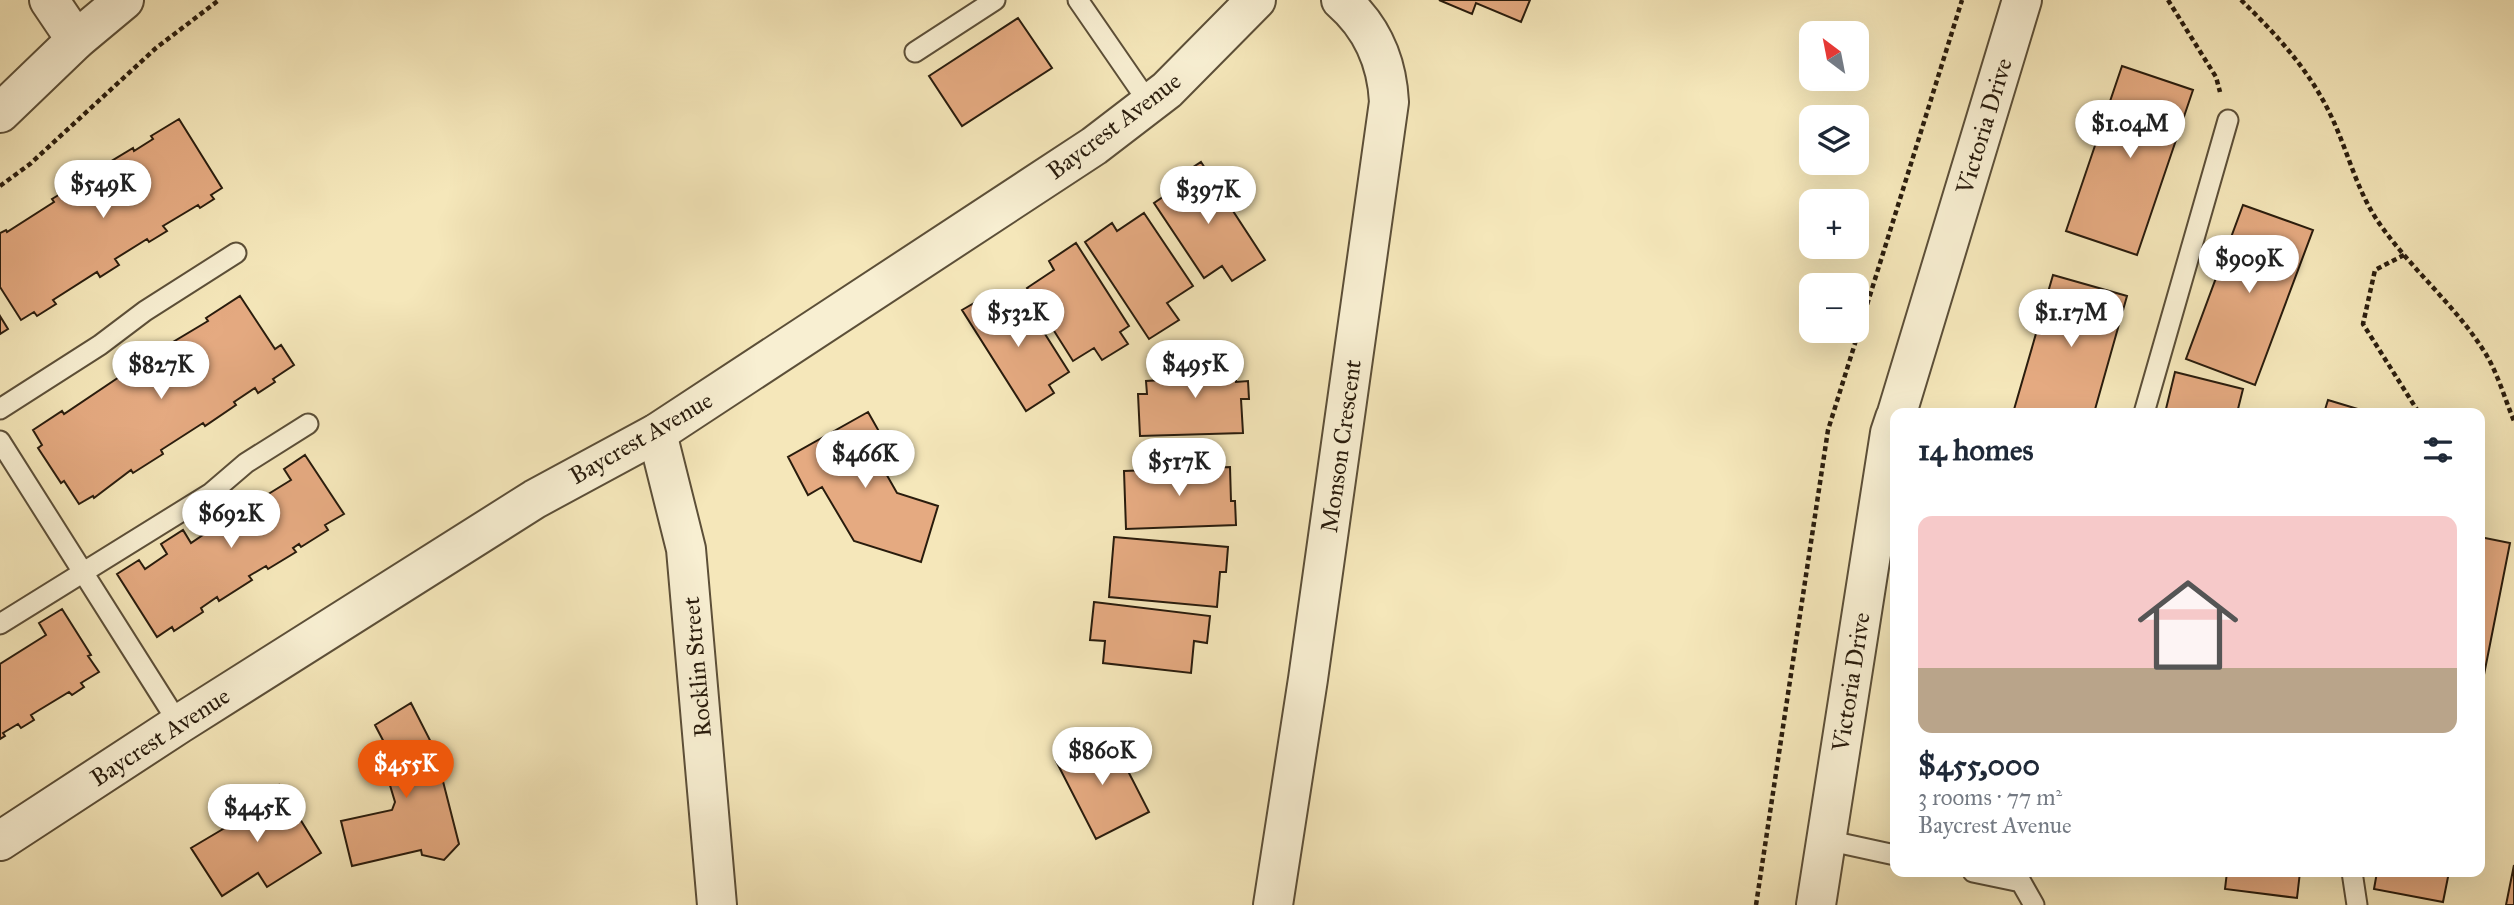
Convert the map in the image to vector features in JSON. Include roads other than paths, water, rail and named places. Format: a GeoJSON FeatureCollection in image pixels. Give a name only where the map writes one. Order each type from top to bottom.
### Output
{"type":"FeatureCollection","features":[{"type":"Feature","properties":{"kind":"street"},"geometry":{"type":"LineString","coordinates":[[49,0],[76,40]]}},
{"type":"Feature","properties":{"kind":"street"},"geometry":{"type":"LineString","coordinates":[[0,113],[76,40],[124,0]]}},
{"type":"Feature","properties":{"kind":"street","name":"Baycrest Avenue"},"geometry":{"type":"LineString","coordinates":[[0,841],[178,724],[535,499],[657,433],[1094,146],[1167,90],[1256,0]]}},
{"type":"Feature","properties":{"kind":"street","name":"Monson Crescent"},"geometry":{"type":"LineString","coordinates":[[1273,905],[1308,679],[1389,102],[1388,78],[1382,57],[1360,20],[1341,0]]}},
{"type":"Feature","properties":{"kind":"street","name":"Victoria Drive"},"geometry":{"type":"LineString","coordinates":[[1898,408],[2022,0]]}},
{"type":"Feature","properties":{"kind":"street","name":"Rocklin Street"},"geometry":{"type":"LineString","coordinates":[[657,433],[686,549],[717,905]]}},
{"type":"Feature","properties":{"kind":"street","name":"Victoria Drive"},"geometry":{"type":"LineString","coordinates":[[1816,905],[1890,439]]}},
{"type":"Feature","properties":{"kind":"lane"},"geometry":{"type":"LineString","coordinates":[[915,52],[995,0]]}},
{"type":"Feature","properties":{"kind":"lane"},"geometry":{"type":"LineString","coordinates":[[1078,0],[1149,103]]}},
{"type":"Feature","properties":{"kind":"lane"},"geometry":{"type":"LineString","coordinates":[[2145,408],[2228,120]]}},
{"type":"Feature","properties":{"kind":"lane"},"geometry":{"type":"LineString","coordinates":[[0,409],[236,253]]}},
{"type":"Feature","properties":{"kind":"lane"},"geometry":{"type":"LineString","coordinates":[[0,624],[211,493],[246,463],[308,424]]}},
{"type":"Feature","properties":{"kind":"lane"},"geometry":{"type":"LineString","coordinates":[[0,441],[178,724]]}},
{"type":"Feature","properties":{"kind":"lane"},"geometry":{"type":"LineString","coordinates":[[1826,841],[1890,854]]}},
{"type":"Feature","properties":{"kind":"lane"},"geometry":{"type":"LineString","coordinates":[[2026,877],[2034,905]]}},
{"type":"Feature","properties":{"kind":"lane"},"geometry":{"type":"LineString","coordinates":[[2353,877],[2357,905]]}}]}
